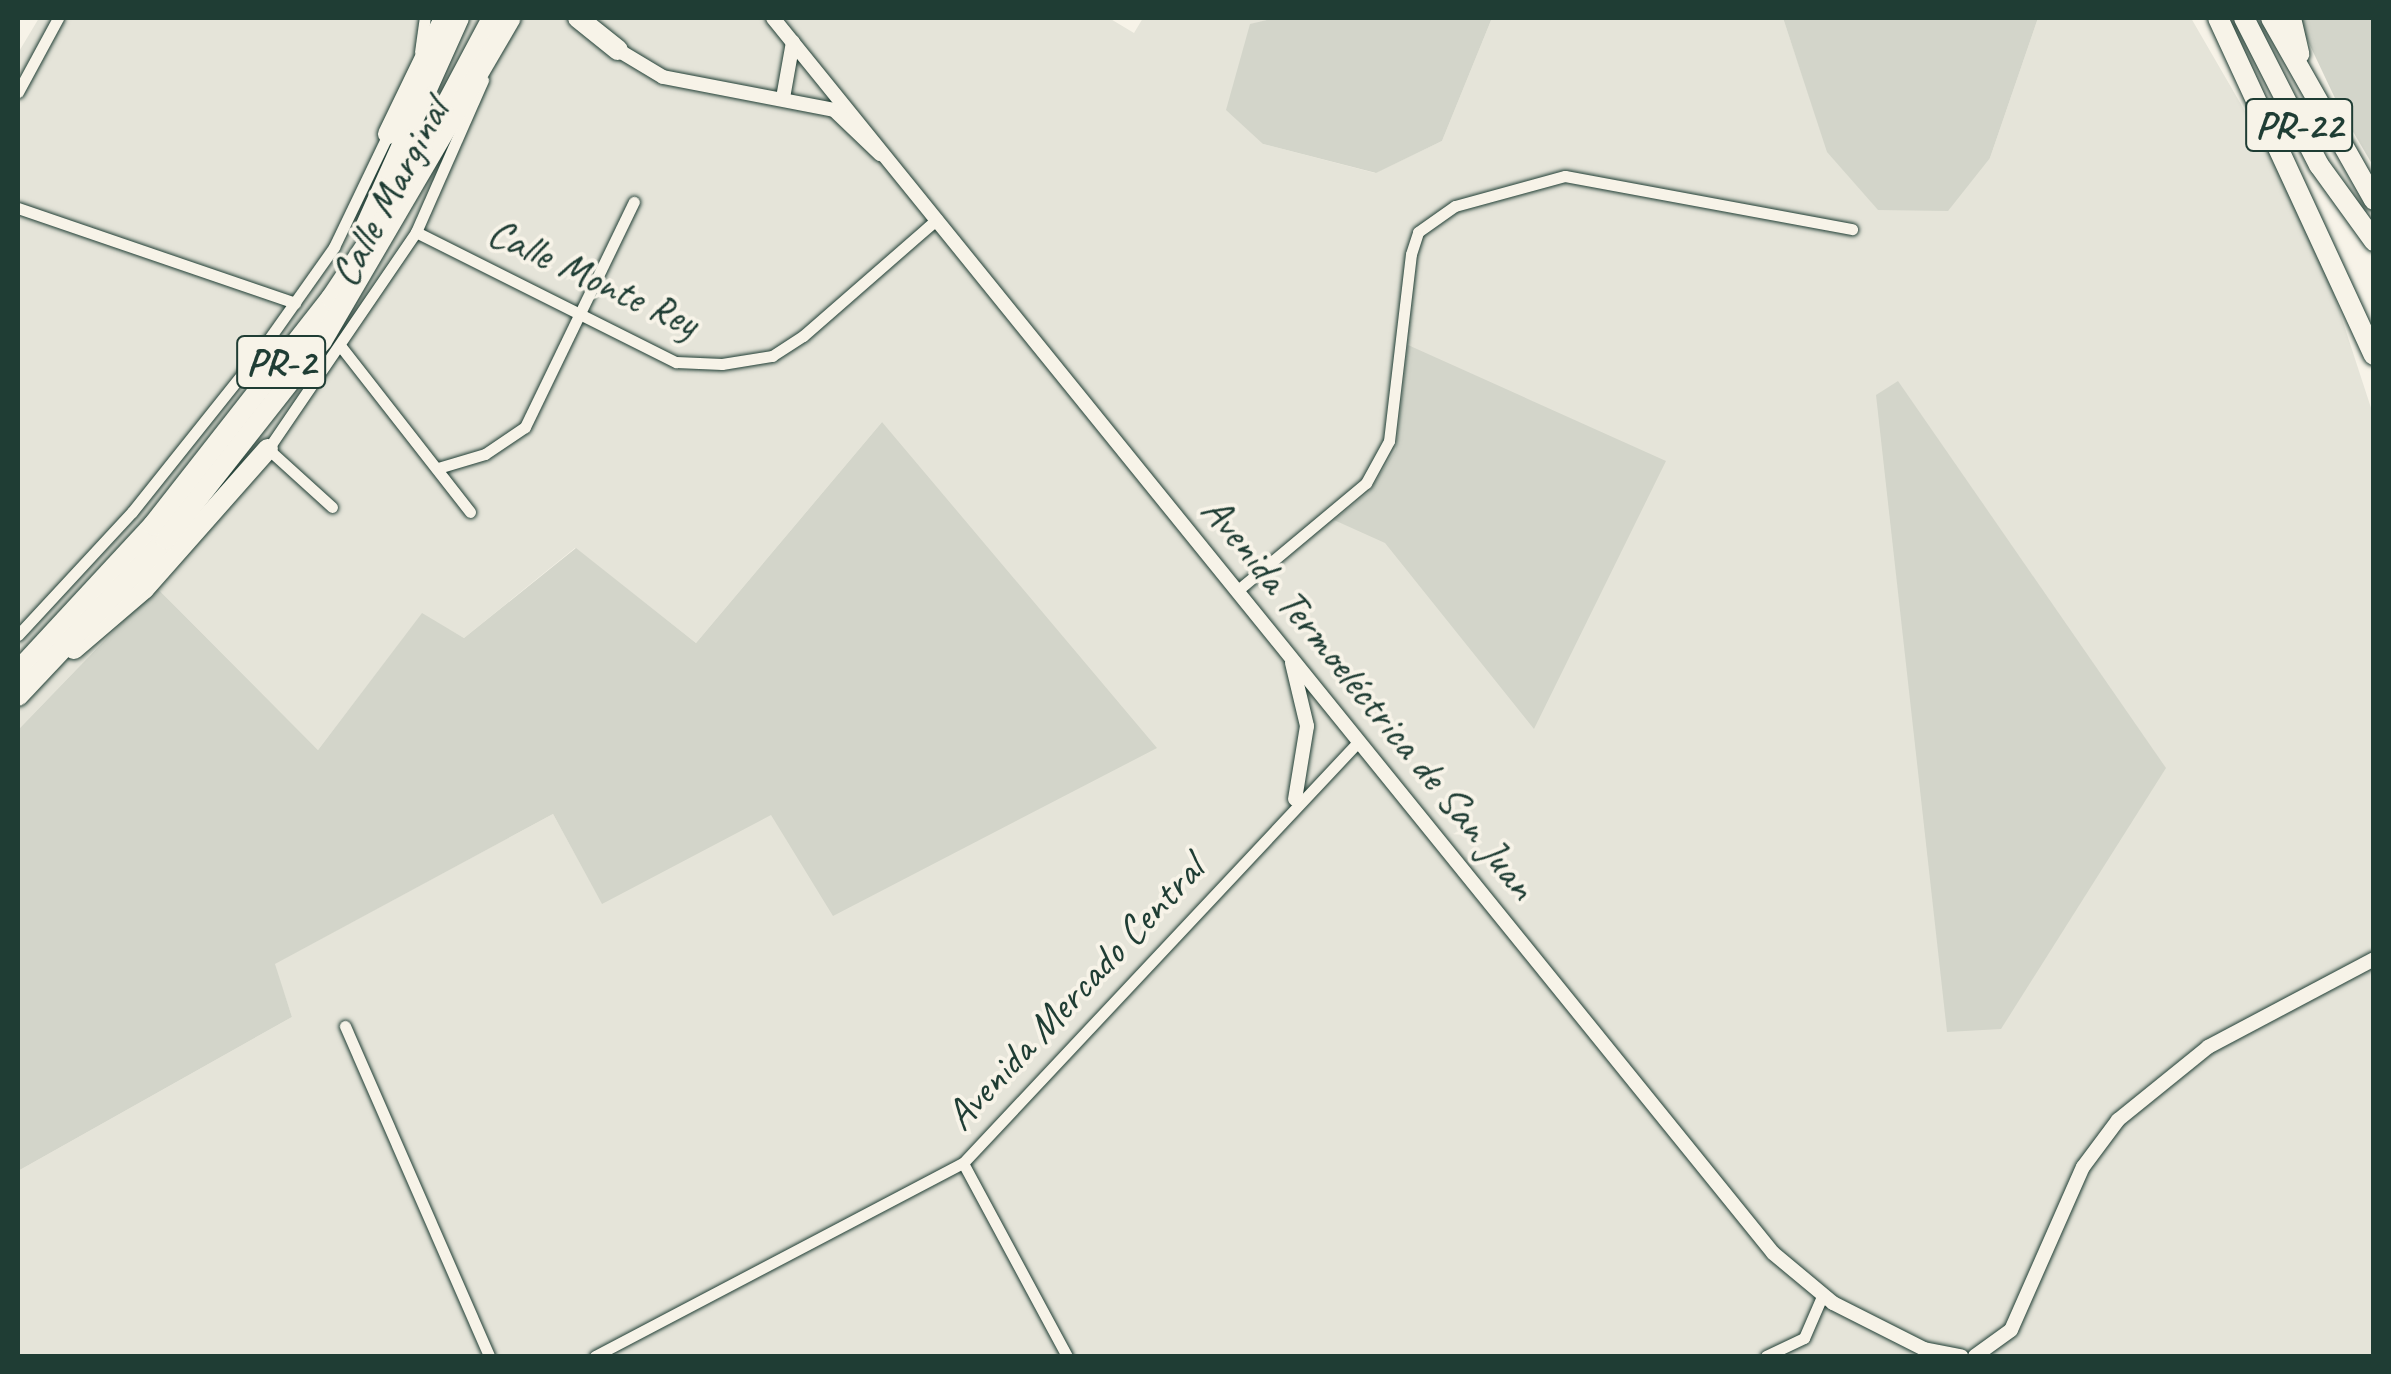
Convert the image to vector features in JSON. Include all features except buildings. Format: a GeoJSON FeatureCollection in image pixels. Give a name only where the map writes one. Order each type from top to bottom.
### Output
{"type":"FeatureCollection","features":[{"type":"Feature","properties":{"kind":"highway"},"geometry":{"type":"LineString","coordinates":[[388,134],[444,18]]}},
{"type":"Feature","properties":{"kind":"highway"},"geometry":{"type":"LineString","coordinates":[[356,263],[357,242],[459,18]]}},
{"type":"Feature","properties":{"kind":"highway","name":"PR-2"},"geometry":{"type":"LineString","coordinates":[[18,671],[153,525],[356,263],[492,18]]}},
{"type":"Feature","properties":{"kind":"highway","name":"PR-2"},"geometry":{"type":"LineString","coordinates":[[18,696],[166,540],[310,358],[511,18]]}},
{"type":"Feature","properties":{"kind":"highway"},"geometry":{"type":"LineString","coordinates":[[578,18],[618,50]]}},
{"type":"Feature","properties":{"kind":"highway"},"geometry":{"type":"LineString","coordinates":[[2218,18],[2374,355]]}},
{"type":"Feature","properties":{"kind":"highway","name":"PR-22"},"geometry":{"type":"LineString","coordinates":[[2244,18],[2368,234]]}},
{"type":"Feature","properties":{"kind":"highway","name":"PR-22"},"geometry":{"type":"LineString","coordinates":[[2272,18],[2369,195]]}},
{"type":"Feature","properties":{"kind":"highway"},"geometry":{"type":"LineString","coordinates":[[2291,18],[2305,80]]}},
{"type":"Feature","properties":{"kind":"highway"},"geometry":{"type":"LineString","coordinates":[[50,663],[144,589],[268,449]]}},
{"type":"Feature","properties":{"kind":"street"},"geometry":{"type":"LineString","coordinates":[[18,92],[58,18]]}},
{"type":"Feature","properties":{"kind":"street"},"geometry":{"type":"LineString","coordinates":[[18,634],[132,512],[295,303],[352,215],[388,134],[425,18]]}},
{"type":"Feature","properties":{"kind":"street","name":"Avenida Termoeléctrica de San Juan"},"geometry":{"type":"LineString","coordinates":[[773,18],[1773,1254],[1822,1294],[1924,1349],[1961,1356]]}},
{"type":"Feature","properties":{"kind":"street"},"geometry":{"type":"LineString","coordinates":[[784,98],[793,42]]}},
{"type":"Feature","properties":{"kind":"street"},"geometry":{"type":"LineString","coordinates":[[618,50],[663,76],[834,110],[899,172]]}},
{"type":"Feature","properties":{"kind":"street","name":"Calle Marginal"},"geometry":{"type":"LineString","coordinates":[[268,449],[342,348],[416,232],[464,140],[489,58]]}},
{"type":"Feature","properties":{"kind":"street"},"geometry":{"type":"LineString","coordinates":[[1238,590],[1366,483],[1389,440],[1418,232],[1454,206],[1565,176],[1638,182],[1852,228]]}},
{"type":"Feature","properties":{"kind":"street"},"geometry":{"type":"LineString","coordinates":[[438,468],[484,454],[525,427],[634,202]]}},
{"type":"Feature","properties":{"kind":"street"},"geometry":{"type":"LineString","coordinates":[[18,208],[295,303]]}},
{"type":"Feature","properties":{"kind":"street","name":"Calle Monte Rey"},"geometry":{"type":"LineString","coordinates":[[416,232],[676,362],[772,356],[937,219]]}},
{"type":"Feature","properties":{"kind":"street"},"geometry":{"type":"LineString","coordinates":[[342,348],[470,512]]}},
{"type":"Feature","properties":{"kind":"street"},"geometry":{"type":"LineString","coordinates":[[268,449],[332,507]]}},
{"type":"Feature","properties":{"kind":"street"},"geometry":{"type":"LineString","coordinates":[[1289,652],[1307,726],[1295,798]]}},
{"type":"Feature","properties":{"kind":"street","name":"Avenida Mercado Central"},"geometry":{"type":"LineString","coordinates":[[596,1356],[963,1163],[1295,798],[1358,741]]}},
{"type":"Feature","properties":{"kind":"street"},"geometry":{"type":"LineString","coordinates":[[1974,1356],[2011,1330],[2083,1168],[2128,1109],[2208,1047],[2374,959]]}},
{"type":"Feature","properties":{"kind":"street"},"geometry":{"type":"LineString","coordinates":[[345,1026],[489,1356]]}},
{"type":"Feature","properties":{"kind":"street"},"geometry":{"type":"LineString","coordinates":[[963,1163],[1066,1356]]}},
{"type":"Feature","properties":{"kind":"street"},"geometry":{"type":"LineString","coordinates":[[1766,1356],[1804,1338],[1822,1294]]}},
{"type":"Feature","properties":{"kind":"shaded area"},"geometry":{"type":"Polygon","coordinates":[[[39,18],[1109,18],[1134,33],[1143,18],[1275,18],[1250,25],[1263,144],[1375,173],[1442,141],[1492,18],[1783,18],[1828,152],[1878,209],[1990,158],[2038,18],[2191,18],[2312,227],[2373,414],[2373,1356],[18,1356],[18,1171],[292,1017],[274,964],[553,814],[602,903],[771,814],[882,422],[696,643],[575,548],[464,638],[422,614],[318,750],[156,587],[18,730],[18,53],[39,18]]]}},
{"type":"Feature","properties":{"kind":"shaded area"},"geometry":{"type":"Polygon","coordinates":[[[1275,18],[1492,18],[1442,141],[1376,173],[1263,144],[1226,110],[1250,24],[1275,18]]]}},
{"type":"Feature","properties":{"kind":"shaded area"},"geometry":{"type":"Polygon","coordinates":[[[1783,18],[2038,18],[1990,158],[1948,211],[1878,210],[1827,152],[1783,18]]]}},
{"type":"Feature","properties":{"kind":"shaded area"},"geometry":{"type":"Polygon","coordinates":[[[2297,18],[2373,18],[2372,164],[2342,113],[2297,18]]]}},
{"type":"Feature","properties":{"kind":"shaded area"},"geometry":{"type":"Polygon","coordinates":[[[1408,345],[1666,461],[1534,729],[1385,543],[1334,520],[1369,492],[1396,449],[1408,345]]]}},
{"type":"Feature","properties":{"kind":"shaded area"},"geometry":{"type":"Polygon","coordinates":[[[1898,381],[2166,768],[2001,1029],[1947,1032],[1876,395],[1898,381]]]}},
{"type":"Feature","properties":{"kind":"shaded area"},"geometry":{"type":"Polygon","coordinates":[[[882,422],[1157,748],[833,916],[771,815],[602,904],[553,814],[275,964],[292,1017],[18,1171],[18,730],[156,587],[318,750],[422,613],[464,638],[576,548],[696,643],[882,422]]]}}]}
